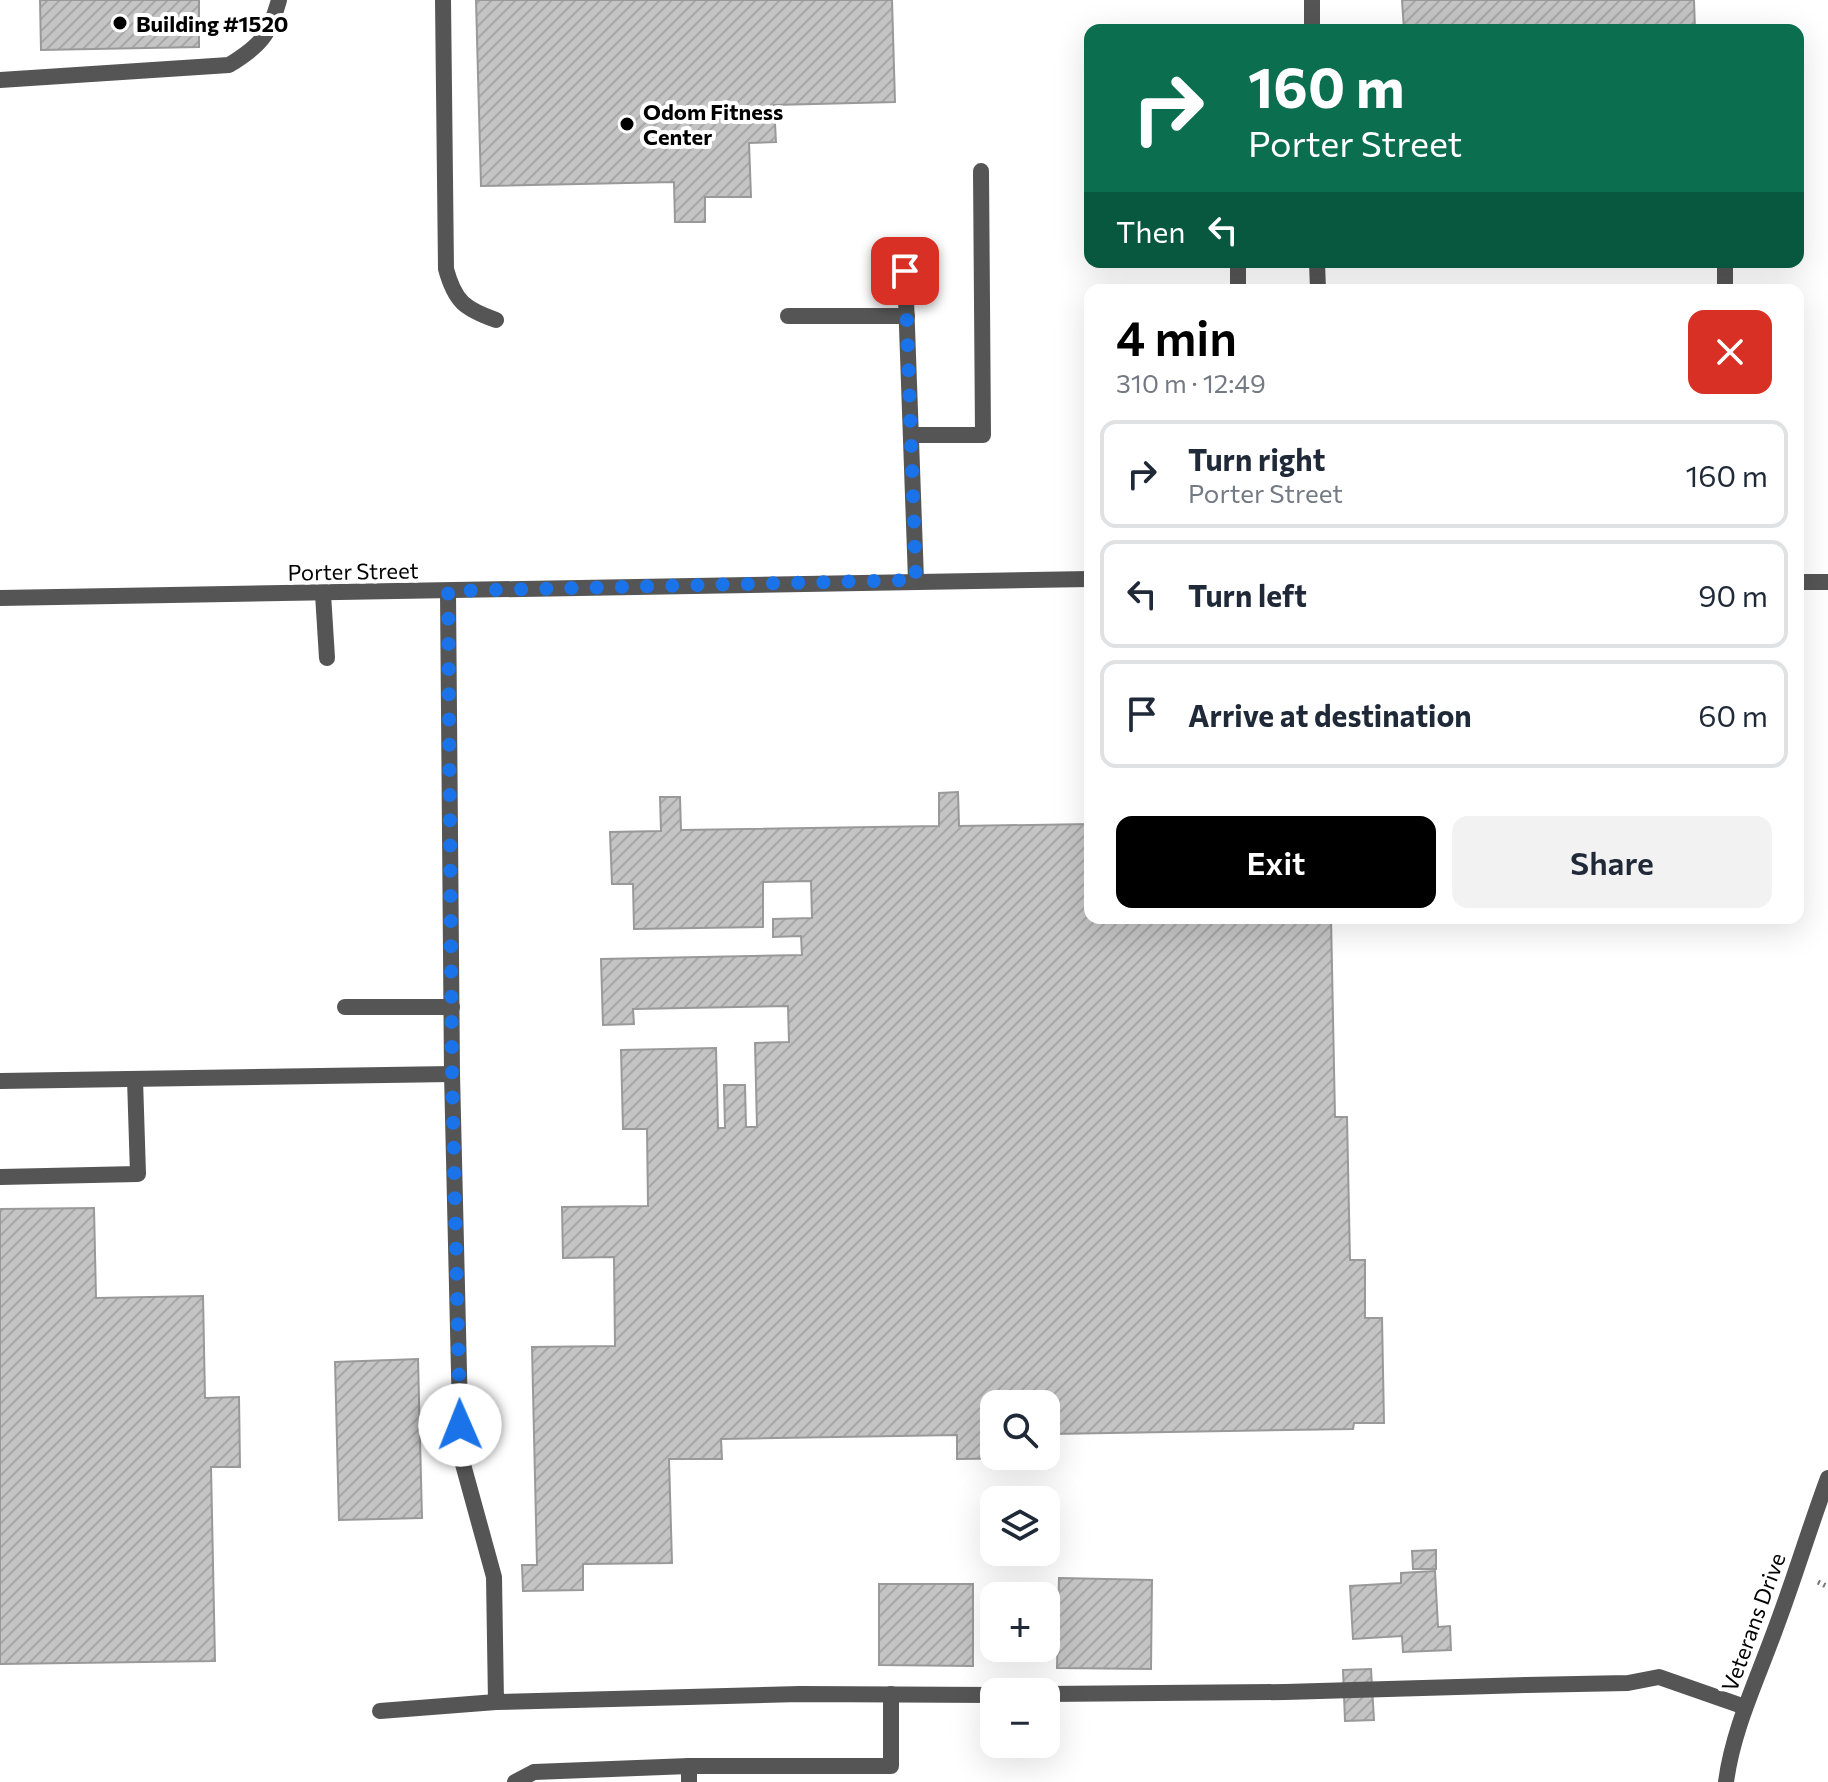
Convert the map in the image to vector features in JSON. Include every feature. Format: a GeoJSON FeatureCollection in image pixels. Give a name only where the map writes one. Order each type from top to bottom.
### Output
{"type":"FeatureCollection","features":[{"type":"Feature","properties":{"kind":"street"},"geometry":{"type":"LineString","coordinates":[[0,80],[229,65],[256,49],[271,26],[279,0]]}},
{"type":"Feature","properties":{"kind":"street"},"geometry":{"type":"LineString","coordinates":[[443,0],[446,269],[453,294],[472,312],[496,320]]}},
{"type":"Feature","properties":{"kind":"street"},"geometry":{"type":"LineString","coordinates":[[1312,0],[1312,24]]}},
{"type":"Feature","properties":{"kind":"street"},"geometry":{"type":"LineString","coordinates":[[911,435],[983,435],[981,171]]}},
{"type":"Feature","properties":{"kind":"street"},"geometry":{"type":"LineString","coordinates":[[905,271],[916,580]]}},
{"type":"Feature","properties":{"kind":"street"},"geometry":{"type":"LineString","coordinates":[[788,316],[907,316]]}},
{"type":"Feature","properties":{"kind":"street","name":"Porter Street"},"geometry":{"type":"LineString","coordinates":[[0,598],[1084,579]]}},
{"type":"Feature","properties":{"kind":"street"},"geometry":{"type":"LineString","coordinates":[[1804,582],[1828,582]]}},
{"type":"Feature","properties":{"kind":"street"},"geometry":{"type":"LineString","coordinates":[[448,591],[452,1074],[461,1457],[494,1577],[496,1702]]}},
{"type":"Feature","properties":{"kind":"street"},"geometry":{"type":"LineString","coordinates":[[323,594],[327,658]]}},
{"type":"Feature","properties":{"kind":"street"},"geometry":{"type":"LineString","coordinates":[[345,1007],[452,1007]]}},
{"type":"Feature","properties":{"kind":"street"},"geometry":{"type":"LineString","coordinates":[[0,1081],[452,1074]]}},
{"type":"Feature","properties":{"kind":"street"},"geometry":{"type":"LineString","coordinates":[[0,1177],[138,1174],[135,1079]]}},
{"type":"Feature","properties":{"kind":"street","name":"Veterans Drive"},"geometry":{"type":"LineString","coordinates":[[1726,1782],[1745,1707],[1826,1489]]}},
{"type":"Feature","properties":{"kind":"street"},"geometry":{"type":"LineString","coordinates":[[1060,1694],[1285,1692],[1628,1683],[1659,1677],[1745,1707]]}},
{"type":"Feature","properties":{"kind":"street"},"geometry":{"type":"LineString","coordinates":[[515,1782],[534,1772],[689,1774],[891,1766],[891,1694]]}},
{"type":"Feature","properties":{"kind":"street"},"geometry":{"type":"LineString","coordinates":[[380,1711],[496,1702],[980,1695]]}},
{"type":"Feature","properties":{"kind":"building","name":"Building #1520"},"geometry":{"type":"Polygon","coordinates":[[[40,0],[199,0],[199,47],[41,50],[40,0]]]}},
{"type":"Feature","properties":{"kind":"building","name":"Odom Fitness Center"},"geometry":{"type":"Polygon","coordinates":[[[476,0],[892,0],[895,102],[774,105],[776,142],[749,143],[751,197],[705,197],[705,222],[675,222],[674,182],[481,186],[476,0]]]}},
{"type":"Feature","properties":{"kind":"building"},"geometry":{"type":"Polygon","coordinates":[[[1402,0],[1694,0],[1695,24],[1404,24],[1402,0]]]}},
{"type":"Feature","properties":{"kind":"building"},"geometry":{"type":"Polygon","coordinates":[[[958,792],[959,826],[1084,824],[1084,924],[1331,924],[1335,1117],[1347,1117],[1350,1260],[1365,1260],[1365,1318],[1382,1318],[1384,1423],[1354,1423],[1353,1429],[1060,1434],[1060,1390],[980,1390],[980,1459],[957,1459],[957,1435],[721,1439],[722,1459],[669,1459],[672,1563],[583,1564],[583,1590],[523,1591],[522,1565],[537,1565],[532,1347],[615,1346],[614,1257],[563,1258],[562,1207],[648,1206],[647,1129],[623,1129],[621,1050],[716,1048],[718,1128],[725,1128],[724,1085],[745,1085],[746,1127],[757,1127],[755,1043],[789,1042],[788,1006],[633,1009],[634,1024],[603,1025],[601,959],[802,955],[801,936],[773,937],[773,919],[812,918],[811,881],[763,882],[763,927],[634,929],[633,884],[612,884],[610,832],[661,831],[660,797],[680,797],[681,830],[939,826],[939,793],[958,792]]]}},
{"type":"Feature","properties":{"kind":"building"},"geometry":{"type":"Polygon","coordinates":[[[94,1208],[96,1298],[203,1296],[205,1398],[239,1397],[240,1467],[211,1467],[215,1661],[0,1664],[0,1209],[94,1208]]]}},
{"type":"Feature","properties":{"kind":"building"},"geometry":{"type":"Polygon","coordinates":[[[418,1359],[422,1518],[339,1520],[335,1362],[418,1359]]]}},
{"type":"Feature","properties":{"kind":"building"},"geometry":{"type":"Polygon","coordinates":[[[1436,1550],[1436,1569],[1413,1569],[1412,1551],[1436,1550]]]}},
{"type":"Feature","properties":{"kind":"building"},"geometry":{"type":"Polygon","coordinates":[[[1435,1571],[1438,1627],[1450,1626],[1451,1650],[1403,1652],[1402,1636],[1353,1639],[1350,1586],[1401,1583],[1401,1573],[1435,1571]]]}},
{"type":"Feature","properties":{"kind":"building"},"geometry":{"type":"Polygon","coordinates":[[[1059,1578],[1152,1580],[1151,1669],[1057,1668],[1057,1662],[1060,1662],[1059,1578]]]}},
{"type":"Feature","properties":{"kind":"building"},"geometry":{"type":"Polygon","coordinates":[[[879,1584],[973,1584],[973,1666],[879,1665],[879,1584]]]}},
{"type":"Feature","properties":{"kind":"building"},"geometry":{"type":"Polygon","coordinates":[[[1371,1669],[1374,1720],[1345,1721],[1343,1670],[1371,1669]]]}},
{"type":"Feature","properties":{"kind":"place","name":"Building #1520"},"geometry":{"type":"Point","coordinates":[120,23]}},
{"type":"Feature","properties":{"kind":"place","name":"Odom Fitness Center"},"geometry":{"type":"Point","coordinates":[627,124]}},
{"type":"Feature","properties":{"kind":"route"},"geometry":{"type":"LineString","coordinates":[[460,1425],[452,1074],[448,591],[916,580],[905,271]]}}]}
